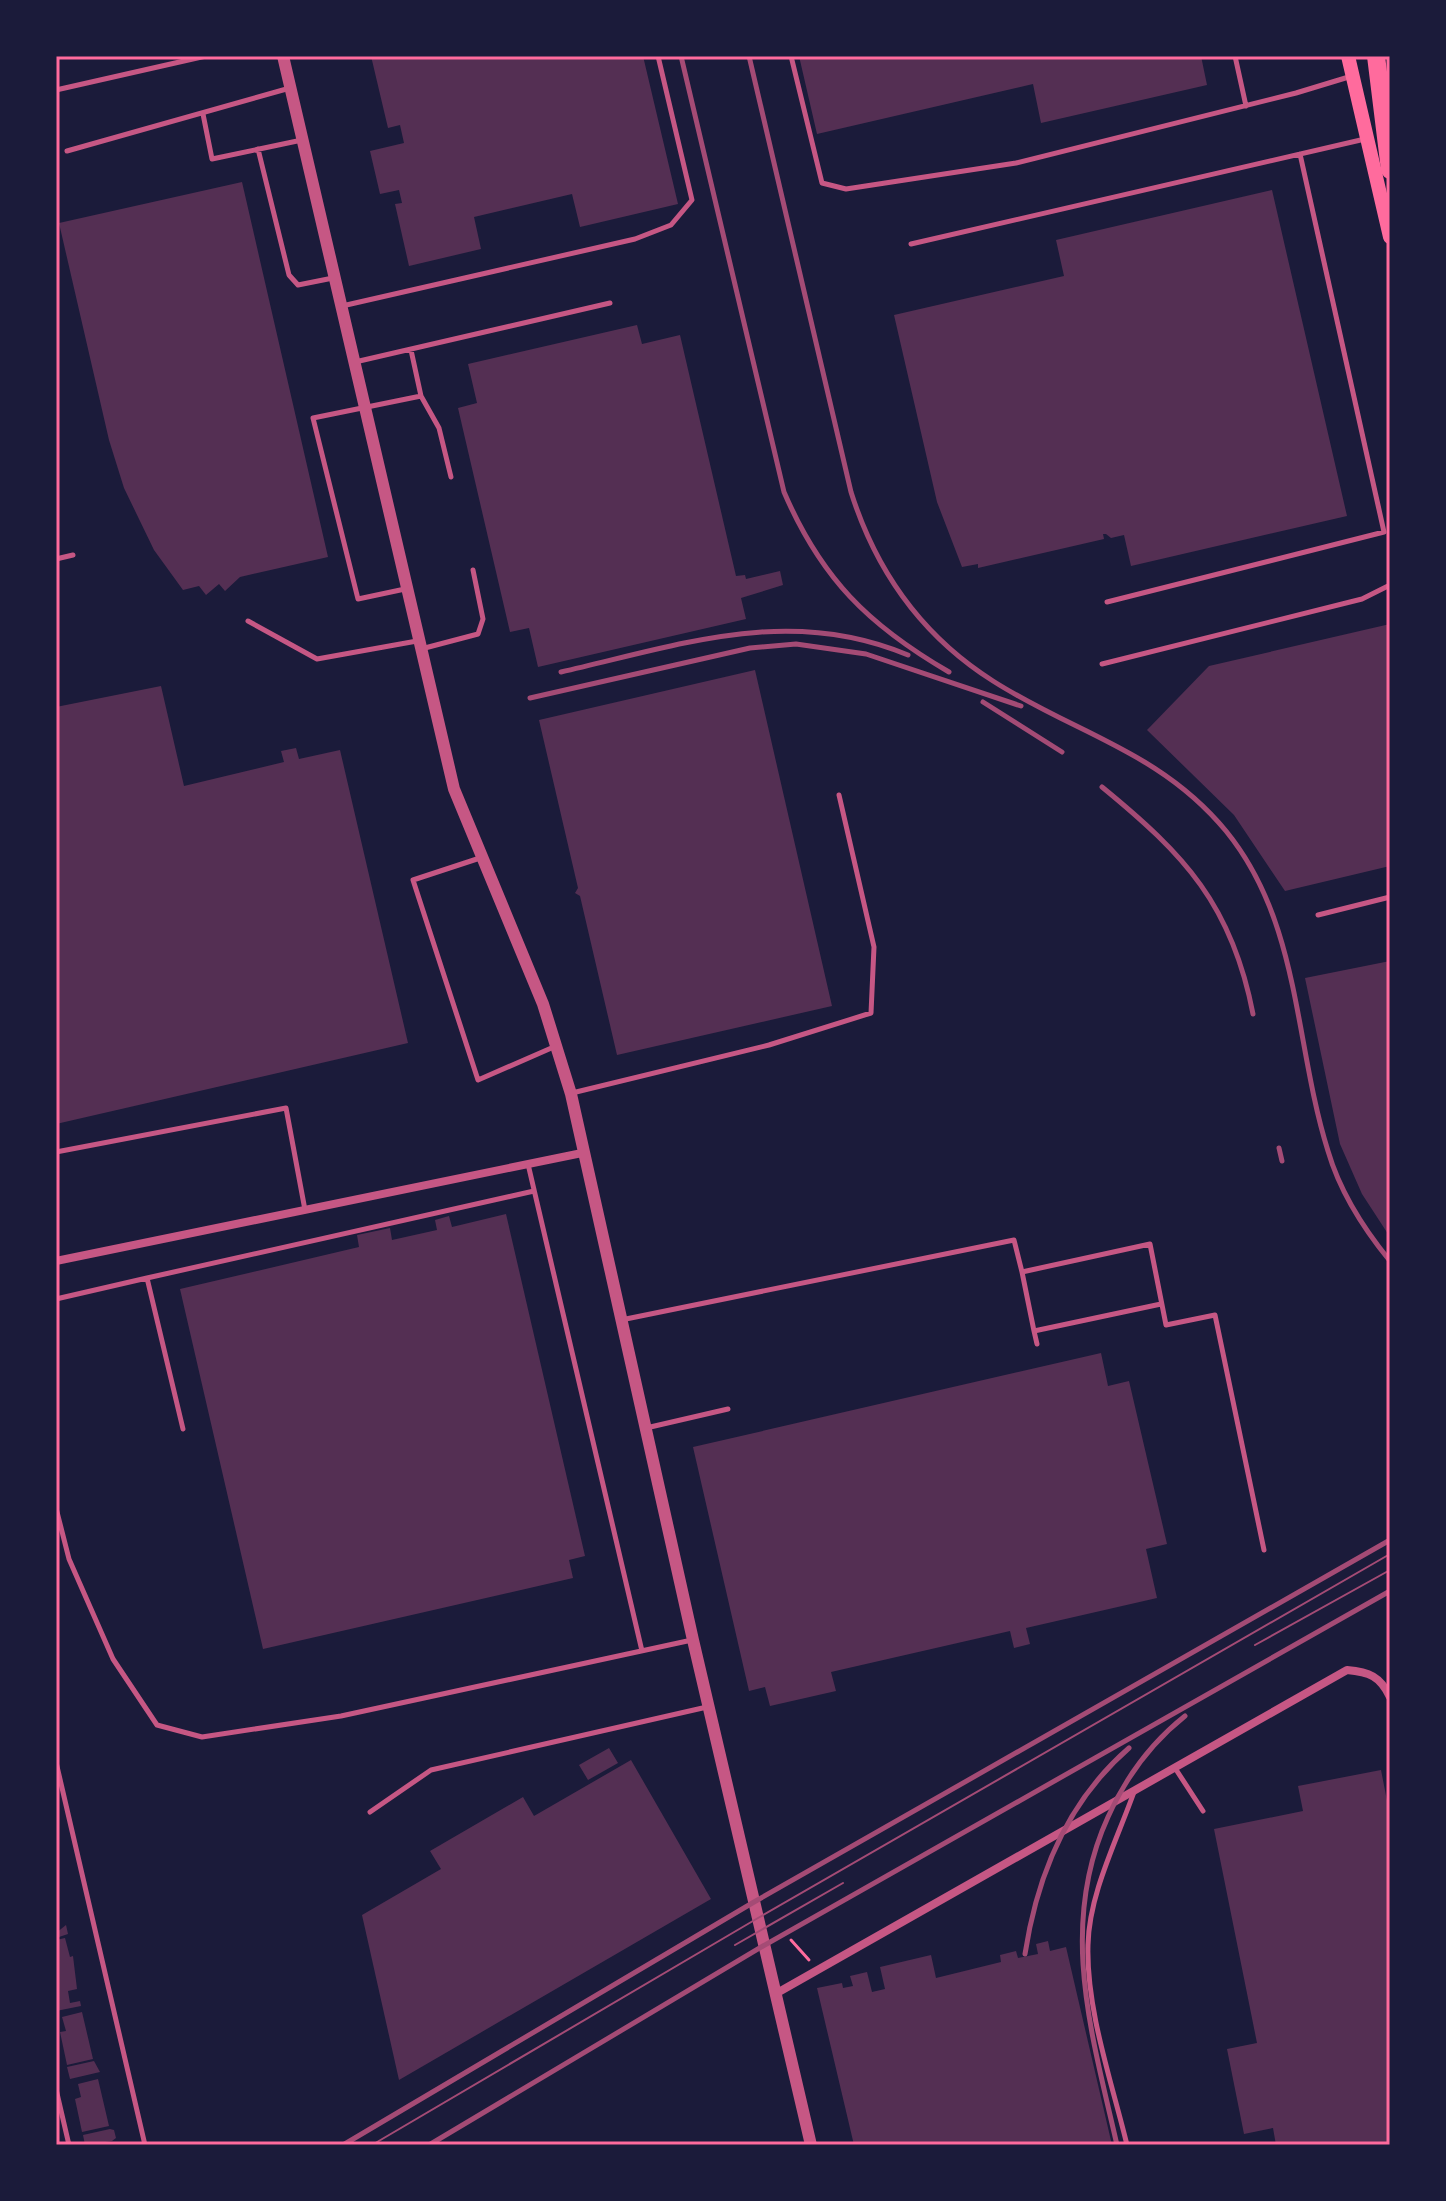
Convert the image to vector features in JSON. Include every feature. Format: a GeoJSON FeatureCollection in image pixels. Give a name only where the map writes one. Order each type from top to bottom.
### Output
{"type":"FeatureCollection","features":[{"type":"Feature","properties":{"kind":"highway"},"geometry":{"type":"LineString","coordinates":[[1376,56],[1390,170]]}},
{"type":"Feature","properties":{"kind":"main road"},"geometry":{"type":"LineString","coordinates":[[1348,56],[1390,237]]}},
{"type":"Feature","properties":{"kind":"street"},"geometry":{"type":"LineString","coordinates":[[283,56],[454,789],[557,1046],[571,1094],[759,1931],[777,1993],[811,2145]]}},
{"type":"Feature","properties":{"kind":"street"},"geometry":{"type":"LineString","coordinates":[[56,1261],[582,1153]]}},
{"type":"Feature","properties":{"kind":"street"},"geometry":{"type":"LineString","coordinates":[[777,1993],[1347,1670],[1368,1672],[1383,1683],[1390,1697]]}},
{"type":"Feature","properties":{"kind":"lane"},"geometry":{"type":"LineString","coordinates":[[56,90],[206,56]]}},
{"type":"Feature","properties":{"kind":"lane"},"geometry":{"type":"LineString","coordinates":[[341,307],[635,239],[671,225],[692,200],[658,56]]}},
{"type":"Feature","properties":{"kind":"lane"},"geometry":{"type":"LineString","coordinates":[[791,56],[822,183],[846,189],[1016,163],[1246,106],[1352,76]]}},
{"type":"Feature","properties":{"kind":"lane"},"geometry":{"type":"LineString","coordinates":[[1235,56],[1246,106]]}},
{"type":"Feature","properties":{"kind":"lane"},"geometry":{"type":"LineString","coordinates":[[67,151],[291,88]]}},
{"type":"Feature","properties":{"kind":"lane"},"geometry":{"type":"LineString","coordinates":[[203,114],[212,159],[303,139]]}},
{"type":"Feature","properties":{"kind":"lane"},"geometry":{"type":"LineString","coordinates":[[911,244],[1366,139]]}},
{"type":"Feature","properties":{"kind":"lane"},"geometry":{"type":"LineString","coordinates":[[258,149],[289,275],[298,285],[335,278]]}},
{"type":"Feature","properties":{"kind":"lane"},"geometry":{"type":"LineString","coordinates":[[1107,602],[1387,531],[1300,154]]}},
{"type":"Feature","properties":{"kind":"lane"},"geometry":{"type":"LineString","coordinates":[[354,363],[610,303]]}},
{"type":"Feature","properties":{"kind":"lane"},"geometry":{"type":"LineString","coordinates":[[411,350],[421,396],[442,435],[451,477]]}},
{"type":"Feature","properties":{"kind":"lane"},"geometry":{"type":"LineString","coordinates":[[406,589],[358,599],[313,418],[421,396]]}},
{"type":"Feature","properties":{"kind":"lane"},"geometry":{"type":"LineString","coordinates":[[56,559],[73,555]]}},
{"type":"Feature","properties":{"kind":"lane"},"geometry":{"type":"LineString","coordinates":[[248,621],[317,659],[478,634],[483,619],[473,570]]}},
{"type":"Feature","properties":{"kind":"lane"},"geometry":{"type":"LineString","coordinates":[[1102,664],[1362,599],[1390,585]]}},
{"type":"Feature","properties":{"kind":"lane"},"geometry":{"type":"LineString","coordinates":[[571,1094],[769,1045],[871,1013],[874,947],[839,795]]}},
{"type":"Feature","properties":{"kind":"lane"},"geometry":{"type":"LineString","coordinates":[[481,858],[413,880],[478,1080],[557,1046]]}},
{"type":"Feature","properties":{"kind":"lane"},"geometry":{"type":"LineString","coordinates":[[1318,915],[1390,897]]}},
{"type":"Feature","properties":{"kind":"lane"},"geometry":{"type":"LineString","coordinates":[[56,1152],[286,1108],[305,1210]]}},
{"type":"Feature","properties":{"kind":"lane"},"geometry":{"type":"LineString","coordinates":[[528,1164],[642,1651]]}},
{"type":"Feature","properties":{"kind":"lane"},"geometry":{"type":"LineString","coordinates":[[56,1299],[534,1191]]}},
{"type":"Feature","properties":{"kind":"lane"},"geometry":{"type":"LineString","coordinates":[[620,1320],[1014,1240],[1037,1344]]}},
{"type":"Feature","properties":{"kind":"lane"},"geometry":{"type":"LineString","coordinates":[[1022,1272],[1150,1244],[1166,1325],[1215,1315],[1264,1550]]}},
{"type":"Feature","properties":{"kind":"lane"},"geometry":{"type":"LineString","coordinates":[[147,1278],[183,1429]]}},
{"type":"Feature","properties":{"kind":"lane"},"geometry":{"type":"LineString","coordinates":[[1034,1331],[1161,1304]]}},
{"type":"Feature","properties":{"kind":"lane"},"geometry":{"type":"LineString","coordinates":[[645,1428],[728,1409]]}},
{"type":"Feature","properties":{"kind":"lane"},"geometry":{"type":"LineString","coordinates":[[56,1508],[69,1559],[113,1659],[157,1725],[202,1737],[341,1716],[693,1640]]}},
{"type":"Feature","properties":{"kind":"lane"},"geometry":{"type":"LineString","coordinates":[[370,1812],[431,1770],[708,1707]]}},
{"type":"Feature","properties":{"kind":"lane"},"geometry":{"type":"LineString","coordinates":[[56,1762],[145,2145]]}},
{"type":"Feature","properties":{"kind":"lane"},"geometry":{"type":"LineString","coordinates":[[1175,1768],[1203,1811]]}},
{"type":"Feature","properties":{"kind":"lane"},"geometry":{"type":"LineString","coordinates":[[1127,2145],[1097,2023],[1088,1945],[1096,1900],[1134,1791]]}},
{"type":"Feature","properties":{"kind":"lane"},"geometry":{"type":"LineString","coordinates":[[56,2089],[69,2145]]}},
{"type":"Feature","properties":{"kind":"path"},"geometry":{"type":"LineString","coordinates":[[791,1940],[809,1960]]}},
{"type":"Feature","properties":{"kind":"building"},"geometry":{"type":"Polygon","coordinates":[[[371,56],[643,56],[678,204],[580,227],[572,194],[474,217],[481,249],[409,266],[395,204],[402,203],[399,190],[380,194],[370,151],[404,143],[400,125],[388,128],[371,56]]]}},
{"type":"Feature","properties":{"kind":"building"},"geometry":{"type":"Polygon","coordinates":[[[799,56],[1201,56],[1207,85],[1041,123],[1033,84],[817,134],[799,56]]]}},
{"type":"Feature","properties":{"kind":"building"},"geometry":{"type":"Polygon","coordinates":[[[242,182],[328,557],[240,577],[225,591],[219,584],[206,595],[199,586],[183,590],[154,550],[124,488],[109,440],[59,223],[242,182]]]}},
{"type":"Feature","properties":{"kind":"building"},"geometry":{"type":"Polygon","coordinates":[[[1272,190],[1347,516],[1131,566],[1124,535],[1111,538],[1103,534],[1104,539],[978,568],[978,564],[962,567],[937,502],[894,315],[1064,276],[1056,240],[1272,190]]]}},
{"type":"Feature","properties":{"kind":"building"},"geometry":{"type":"Polygon","coordinates":[[[637,325],[642,344],[680,335],[736,576],[745,575],[746,579],[780,571],[783,585],[741,598],[746,619],[538,667],[529,628],[510,632],[458,408],[477,403],[468,364],[637,325]]]}},
{"type":"Feature","properties":{"kind":"building"},"geometry":{"type":"Polygon","coordinates":[[[1390,624],[1390,866],[1285,891],[1234,815],[1147,730],[1209,666],[1390,624]]]}},
{"type":"Feature","properties":{"kind":"building"},"geometry":{"type":"Polygon","coordinates":[[[755,670],[832,1006],[617,1055],[580,896],[575,893],[578,888],[539,720],[755,670]]]}},
{"type":"Feature","properties":{"kind":"building"},"geometry":{"type":"Polygon","coordinates":[[[161,686],[184,786],[284,762],[281,751],[296,748],[299,759],[340,750],[408,1043],[56,1124],[56,707],[161,686]]]}},
{"type":"Feature","properties":{"kind":"building"},"geometry":{"type":"Polygon","coordinates":[[[1390,961],[1390,1237],[1362,1194],[1340,1144],[1305,978],[1390,961]]]}},
{"type":"Feature","properties":{"kind":"building"},"geometry":{"type":"Polygon","coordinates":[[[506,1214],[585,1556],[569,1560],[573,1578],[263,1649],[180,1289],[359,1247],[357,1235],[390,1228],[392,1240],[437,1230],[435,1220],[449,1216],[452,1227],[506,1214]]]}},
{"type":"Feature","properties":{"kind":"building"},"geometry":{"type":"Polygon","coordinates":[[[1101,1353],[1108,1386],[1129,1381],[1167,1544],[1146,1549],[1157,1598],[1026,1628],[1030,1644],[1014,1648],[1010,1631],[831,1672],[836,1691],[770,1706],[765,1687],[749,1691],[693,1447],[1101,1353]]]}},
{"type":"Feature","properties":{"kind":"building"},"geometry":{"type":"Polygon","coordinates":[[[609,1748],[618,1763],[588,1780],[579,1765],[609,1748]]]}},
{"type":"Feature","properties":{"kind":"building"},"geometry":{"type":"Polygon","coordinates":[[[631,1760],[711,1899],[399,2080],[362,1915],[441,1869],[430,1851],[523,1797],[534,1816],[631,1760]]]}},
{"type":"Feature","properties":{"kind":"building"},"geometry":{"type":"Polygon","coordinates":[[[1381,1770],[1390,1816],[1390,2145],[1276,2145],[1273,2128],[1244,2134],[1227,2049],[1257,2043],[1214,1829],[1303,1811],[1298,1786],[1381,1770]]]}},
{"type":"Feature","properties":{"kind":"building"},"geometry":{"type":"Polygon","coordinates":[[[66,1925],[68,1934],[56,1938],[56,1933],[66,1925]]]}},
{"type":"Feature","properties":{"kind":"building"},"geometry":{"type":"Polygon","coordinates":[[[65,1938],[70,1957],[73,1956],[77,1989],[68,1991],[70,2003],[80,2001],[81,2006],[56,2011],[56,1940],[65,1938]]]}},
{"type":"Feature","properties":{"kind":"building"},"geometry":{"type":"Polygon","coordinates":[[[1048,1941],[1050,1951],[1066,1947],[1112,2145],[854,2145],[817,1988],[842,1983],[843,1988],[853,1986],[850,1976],[867,1972],[872,1992],[885,1989],[880,1967],[931,1955],[936,1978],[1001,1962],[1000,1955],[1016,1951],[1018,1958],[1038,1954],[1036,1944],[1048,1941]]]}},
{"type":"Feature","properties":{"kind":"building"},"geometry":{"type":"Polygon","coordinates":[[[82,2012],[93,2059],[67,2065],[60,2032],[66,2031],[62,2017],[82,2012]]]}},
{"type":"Feature","properties":{"kind":"building"},"geometry":{"type":"Polygon","coordinates":[[[94,2061],[100,2072],[70,2079],[67,2067],[94,2061]]]}},
{"type":"Feature","properties":{"kind":"building"},"geometry":{"type":"Polygon","coordinates":[[[98,2079],[109,2126],[82,2132],[75,2099],[81,2097],[78,2084],[98,2079]]]}},
{"type":"Feature","properties":{"kind":"building"},"geometry":{"type":"Polygon","coordinates":[[[114,2130],[116,2138],[112,2141],[85,2145],[83,2135],[114,2130]]]}},
{"type":"Feature","properties":{"kind":"tram line"},"geometry":{"type":"LineString","coordinates":[[372,2145],[758,1918],[1390,1554]]}},
{"type":"Feature","properties":{"kind":"tram line"},"geometry":{"type":"LineString","coordinates":[[1255,1645],[1390,1570]]}},
{"type":"Feature","properties":{"kind":"tram line"},"geometry":{"type":"LineString","coordinates":[[735,1945],[843,1883]]}},
{"type":"Feature","properties":{"kind":"railway"},"geometry":{"type":"LineString","coordinates":[[681,56],[784,492],[814,550],[850,597],[894,636],[949,672]]}},
{"type":"Feature","properties":{"kind":"railway"},"geometry":{"type":"LineString","coordinates":[[749,56],[851,492],[874,549],[905,599],[944,644],[993,681],[1145,762],[1173,781],[1226,831],[1251,867],[1269,905],[1282,944],[1317,1110],[1333,1166],[1353,1209],[1390,1261]]}},
{"type":"Feature","properties":{"kind":"railway"},"geometry":{"type":"LineString","coordinates":[[561,672],[692,642],[777,631],[820,633],[864,640],[908,655]]}},
{"type":"Feature","properties":{"kind":"railway"},"geometry":{"type":"LineString","coordinates":[[530,698],[750,648],[796,644],[866,654],[1021,706]]}},
{"type":"Feature","properties":{"kind":"railway"},"geometry":{"type":"LineString","coordinates":[[983,702],[1062,752]]}},
{"type":"Feature","properties":{"kind":"railway"},"geometry":{"type":"LineString","coordinates":[[1102,787],[1158,836],[1201,885],[1232,942],[1253,1014]]}},
{"type":"Feature","properties":{"kind":"railway"},"geometry":{"type":"LineString","coordinates":[[1279,1148],[1282,1161]]}},
{"type":"Feature","properties":{"kind":"railway"},"geometry":{"type":"LineString","coordinates":[[343,2145],[754,1902],[1390,1540]]}},
{"type":"Feature","properties":{"kind":"railway"},"geometry":{"type":"LineString","coordinates":[[429,2145],[763,1946],[1390,1591]]}},
{"type":"Feature","properties":{"kind":"railway"},"geometry":{"type":"LineString","coordinates":[[1117,2145],[1098,2063],[1084,1981],[1082,1940],[1085,1899],[1093,1858],[1115,1803],[1150,1750],[1185,1716]]}},
{"type":"Feature","properties":{"kind":"railway"},"geometry":{"type":"LineString","coordinates":[[1025,1954],[1030,1925],[1047,1869],[1072,1816],[1108,1769],[1129,1748]]}}]}
